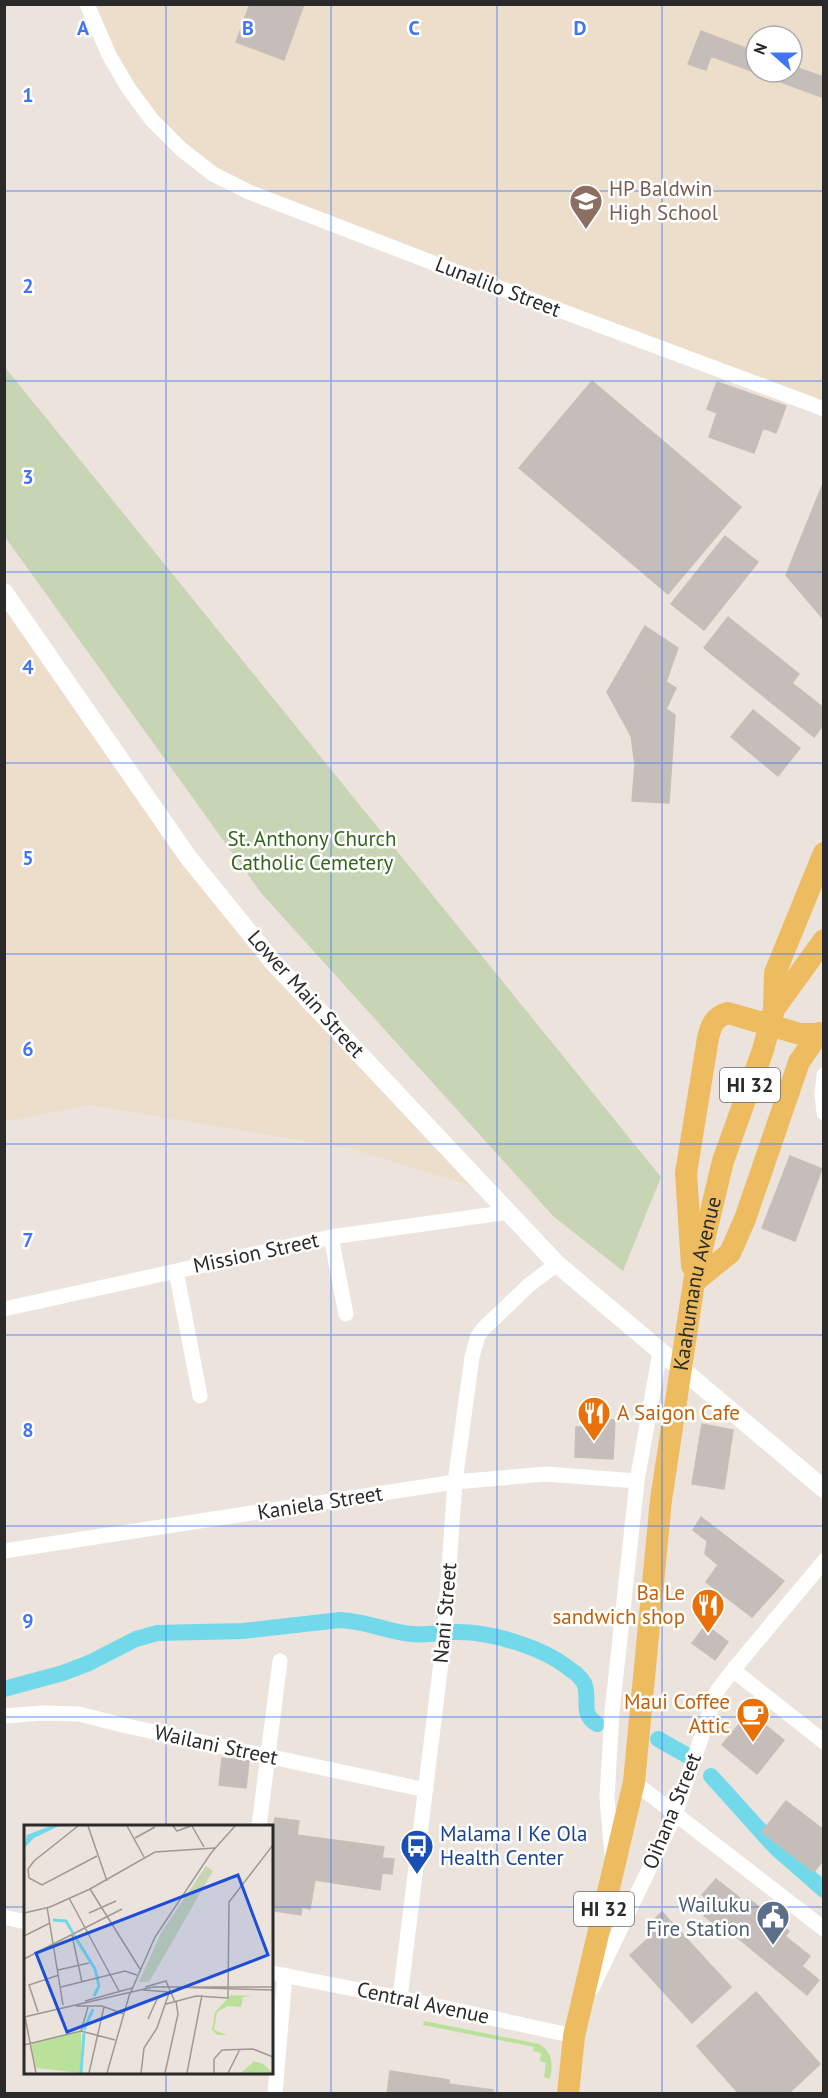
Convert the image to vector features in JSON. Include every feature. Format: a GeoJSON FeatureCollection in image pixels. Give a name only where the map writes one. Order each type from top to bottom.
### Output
{"type":"FeatureCollection","features":[{"type":"Feature","properties":{"kind":"main road","name":"Kaahumanu Avenue"},"geometry":{"type":"LineString","coordinates":[[634,1782],[661,1500],[694,1282],[723,1161],[763,1050],[774,1009],[775,973],[824,853]]}},
{"type":"Feature","properties":{"kind":"main road","name":"Kaahumanu Avenue"},"geometry":{"type":"LineString","coordinates":[[774,1009],[824,940]]}},
{"type":"Feature","properties":{"kind":"main road"},"geometry":{"type":"LineString","coordinates":[[728,1013],[814,1034],[799,1062],[745,1219],[730,1253],[694,1282],[689,1241],[686,1173],[710,1029],[720,1015],[728,1013]]}},
{"type":"Feature","properties":{"kind":"main road","name":"HI 32"},"geometry":{"type":"LineString","coordinates":[[568,2094],[577,2025],[634,1782]]}},
{"type":"Feature","properties":{"kind":"street","name":"Lunalilo Street"},"geometry":{"type":"LineString","coordinates":[[87,4],[109,55],[129,89],[152,120],[181,149],[213,174],[249,192],[824,409]]}},
{"type":"Feature","properties":{"kind":"street","name":"Lower Main Street"},"geometry":{"type":"LineString","coordinates":[[4,592],[188,857],[266,953],[557,1264],[824,1489]]}},
{"type":"Feature","properties":{"kind":"street"},"geometry":{"type":"LineString","coordinates":[[824,1076],[822,1094],[824,1113]]}},
{"type":"Feature","properties":{"kind":"street","name":"Mission Street"},"geometry":{"type":"LineString","coordinates":[[4,1309],[331,1237],[510,1212]]}},
{"type":"Feature","properties":{"kind":"street"},"geometry":{"type":"LineString","coordinates":[[331,1237],[346,1314]]}},
{"type":"Feature","properties":{"kind":"street","name":"Nani Street"},"geometry":{"type":"LineString","coordinates":[[400,1998],[444,1632],[455,1482],[471,1365],[478,1336],[483,1329],[505,1306],[557,1264]]}},
{"type":"Feature","properties":{"kind":"street"},"geometry":{"type":"LineString","coordinates":[[176,1270],[200,1396]]}},
{"type":"Feature","properties":{"kind":"street"},"geometry":{"type":"LineString","coordinates":[[614,1870],[606,1798],[612,1712],[637,1481],[660,1352]]}},
{"type":"Feature","properties":{"kind":"street","name":"Kaniela Street"},"geometry":{"type":"LineString","coordinates":[[4,1551],[455,1482],[546,1474],[637,1481]]}},
{"type":"Feature","properties":{"kind":"street","name":"Oihana Street"},"geometry":{"type":"LineString","coordinates":[[577,2025],[675,1815],[717,1691],[824,1562]]}},
{"type":"Feature","properties":{"kind":"street"},"geometry":{"type":"LineString","coordinates":[[259,1825],[280,1661]]}},
{"type":"Feature","properties":{"kind":"street"},"geometry":{"type":"LineString","coordinates":[[733,1670],[824,1742]]}},
{"type":"Feature","properties":{"kind":"street","name":"Wailani Street"},"geometry":{"type":"LineString","coordinates":[[4,1716],[43,1713],[79,1714],[426,1790]]}},
{"type":"Feature","properties":{"kind":"street"},"geometry":{"type":"LineString","coordinates":[[634,1782],[824,1929]]}},
{"type":"Feature","properties":{"kind":"street"},"geometry":{"type":"LineString","coordinates":[[4,1917],[24,1922]]}},
{"type":"Feature","properties":{"kind":"street"},"geometry":{"type":"LineString","coordinates":[[275,2094],[278,1974]]}},
{"type":"Feature","properties":{"kind":"street","name":"Central Avenue"},"geometry":{"type":"LineString","coordinates":[[278,1974],[400,1998],[577,2025]]}},
{"type":"Feature","properties":{"kind":"shaded area","name":"HP Baldwin High School"},"geometry":{"type":"Polygon","coordinates":[[[87,5],[823,5],[823,409],[249,192],[152,120],[87,5]]]}},
{"type":"Feature","properties":{"kind":"shaded area"},"geometry":{"type":"Polygon","coordinates":[[[4,599],[187,858],[469,1185],[352,1149],[89,1105],[5,1122],[4,599]]]}},
{"type":"Feature","properties":{"kind":"green space","name":"St. Anthony Church Catholic Cemetery"},"geometry":{"type":"Polygon","coordinates":[[[4,366],[661,1177],[623,1271],[554,1217],[262,894],[5,537],[4,366]]]}},
{"type":"Feature","properties":{"kind":"green space"},"geometry":{"type":"Polygon","coordinates":[[[424,2021],[539,2044],[544,2047],[551,2059],[550,2079],[544,2077],[546,2063],[540,2061],[541,2053],[533,2051],[534,2047],[423,2025],[424,2021]]]}},
{"type":"Feature","properties":{"kind":"building"},"geometry":{"type":"Polygon","coordinates":[[[250,4],[304,4],[284,60],[236,42],[250,4]]]}},
{"type":"Feature","properties":{"kind":"building"},"geometry":{"type":"Polygon","coordinates":[[[701,31],[744,47],[744,68],[711,56],[706,70],[688,64],[701,31]]]}},
{"type":"Feature","properties":{"kind":"building"},"geometry":{"type":"Polygon","coordinates":[[[804,70],[824,77],[824,98],[786,84],[804,84],[804,70]]]}},
{"type":"Feature","properties":{"kind":"building"},"geometry":{"type":"Polygon","coordinates":[[[592,381],[741,507],[668,594],[519,468],[592,381]]]}},
{"type":"Feature","properties":{"kind":"building"},"geometry":{"type":"Polygon","coordinates":[[[717,382],[786,406],[776,433],[763,428],[754,453],[709,437],[717,413],[707,409],[717,382]]]}},
{"type":"Feature","properties":{"kind":"building"},"geometry":{"type":"Polygon","coordinates":[[[822,486],[824,486],[824,620],[786,575],[822,486]]]}},
{"type":"Feature","properties":{"kind":"building"},"geometry":{"type":"Polygon","coordinates":[[[725,536],[758,562],[704,630],[671,604],[725,536]]]}},
{"type":"Feature","properties":{"kind":"building"},"geometry":{"type":"Polygon","coordinates":[[[728,617],[799,674],[792,683],[824,708],[824,724],[814,737],[704,648],[728,617]]]}},
{"type":"Feature","properties":{"kind":"building"},"geometry":{"type":"Polygon","coordinates":[[[645,626],[678,648],[666,682],[676,688],[666,709],[675,715],[669,803],[632,801],[635,765],[631,736],[607,692],[645,626]]]}},
{"type":"Feature","properties":{"kind":"building"},"geometry":{"type":"Polygon","coordinates":[[[753,710],[800,748],[778,776],[731,737],[753,710]]]}},
{"type":"Feature","properties":{"kind":"building"},"geometry":{"type":"Polygon","coordinates":[[[790,1156],[822,1169],[795,1241],[762,1228],[790,1156]]]}},
{"type":"Feature","properties":{"kind":"building","name":"A Saigon Cafe"},"geometry":{"type":"Polygon","coordinates":[[[587,1419],[615,1420],[613,1459],[575,1457],[576,1427],[586,1427],[587,1419]]]}},
{"type":"Feature","properties":{"kind":"building"},"geometry":{"type":"Polygon","coordinates":[[[702,1424],[733,1430],[724,1489],[692,1484],[702,1424]]]}},
{"type":"Feature","properties":{"kind":"building"},"geometry":{"type":"Polygon","coordinates":[[[701,1517],[784,1581],[752,1617],[706,1582],[718,1565],[705,1554],[707,1541],[693,1530],[701,1517]]]}},
{"type":"Feature","properties":{"kind":"building","name":"Ba Le sandwich shop"},"geometry":{"type":"Polygon","coordinates":[[[706,1625],[728,1642],[715,1660],[692,1643],[706,1625]]]}},
{"type":"Feature","properties":{"kind":"building","name":"Maui Coffee Attic"},"geometry":{"type":"Polygon","coordinates":[[[749,1712],[784,1740],[757,1774],[722,1745],[749,1712]]]}},
{"type":"Feature","properties":{"kind":"building"},"geometry":{"type":"Polygon","coordinates":[[[222,1758],[249,1761],[246,1788],[219,1785],[222,1758]]]}},
{"type":"Feature","properties":{"kind":"building"},"geometry":{"type":"Polygon","coordinates":[[[786,1801],[824,1830],[824,1859],[814,1872],[762,1832],[786,1801]]]}},
{"type":"Feature","properties":{"kind":"building"},"geometry":{"type":"Polygon","coordinates":[[[275,1818],[299,1821],[297,1835],[384,1847],[382,1858],[394,1859],[392,1874],[382,1873],[380,1890],[315,1880],[310,1909],[302,1907],[301,1915],[274,1911],[273,1831],[275,1818]]]}},
{"type":"Feature","properties":{"kind":"building","name":"Wailuku Fire Station"},"geometry":{"type":"Polygon","coordinates":[[[716,1879],[745,1902],[748,1898],[789,1931],[785,1936],[810,1956],[802,1966],[819,1980],[807,1995],[727,1929],[725,1932],[704,1916],[714,1904],[702,1895],[716,1879]]]}},
{"type":"Feature","properties":{"kind":"building"},"geometry":{"type":"Polygon","coordinates":[[[662,1912],[731,1987],[692,2023],[630,1955],[651,1936],[646,1927],[662,1912]]]}},
{"type":"Feature","properties":{"kind":"building"},"geometry":{"type":"Polygon","coordinates":[[[756,1992],[820,2064],[788,2094],[739,2094],[697,2046],[756,1992]]]}},
{"type":"Feature","properties":{"kind":"building"},"geometry":{"type":"Polygon","coordinates":[[[390,2071],[449,2080],[449,2084],[493,2090],[493,2094],[387,2094],[390,2071]]]}},
{"type":"Feature","properties":{"kind":"waterway"},"geometry":{"type":"LineString","coordinates":[[4,1689],[63,1673],[89,1663],[136,1639],[157,1633],[243,1631],[340,1620],[422,1635],[454,1632],[484,1634],[516,1642],[546,1654],[580,1677],[586,1689],[588,1715],[597,1724]]}},
{"type":"Feature","properties":{"kind":"waterway"},"geometry":{"type":"LineString","coordinates":[[658,1739],[688,1756]]}},
{"type":"Feature","properties":{"kind":"waterway"},"geometry":{"type":"LineString","coordinates":[[711,1776],[776,1848],[824,1890]]}},
{"type":"Feature","properties":{"kind":"place","name":"HP Baldwin High School"},"geometry":{"type":"Point","coordinates":[586,230]}},
{"type":"Feature","properties":{"kind":"place","name":"A Saigon Cafe"},"geometry":{"type":"Point","coordinates":[594,1442]}},
{"type":"Feature","properties":{"kind":"place","name":"Ba Le sandwich shop"},"geometry":{"type":"Point","coordinates":[708,1634]}},
{"type":"Feature","properties":{"kind":"place","name":"Maui Coffee Attic"},"geometry":{"type":"Point","coordinates":[753,1743]}},
{"type":"Feature","properties":{"kind":"place","name":"Malama I Ke Ola Health Center"},"geometry":{"type":"Point","coordinates":[417,1875]}},
{"type":"Feature","properties":{"kind":"place","name":"Wailuku Fire Station"},"geometry":{"type":"Point","coordinates":[773,1946]}}]}
